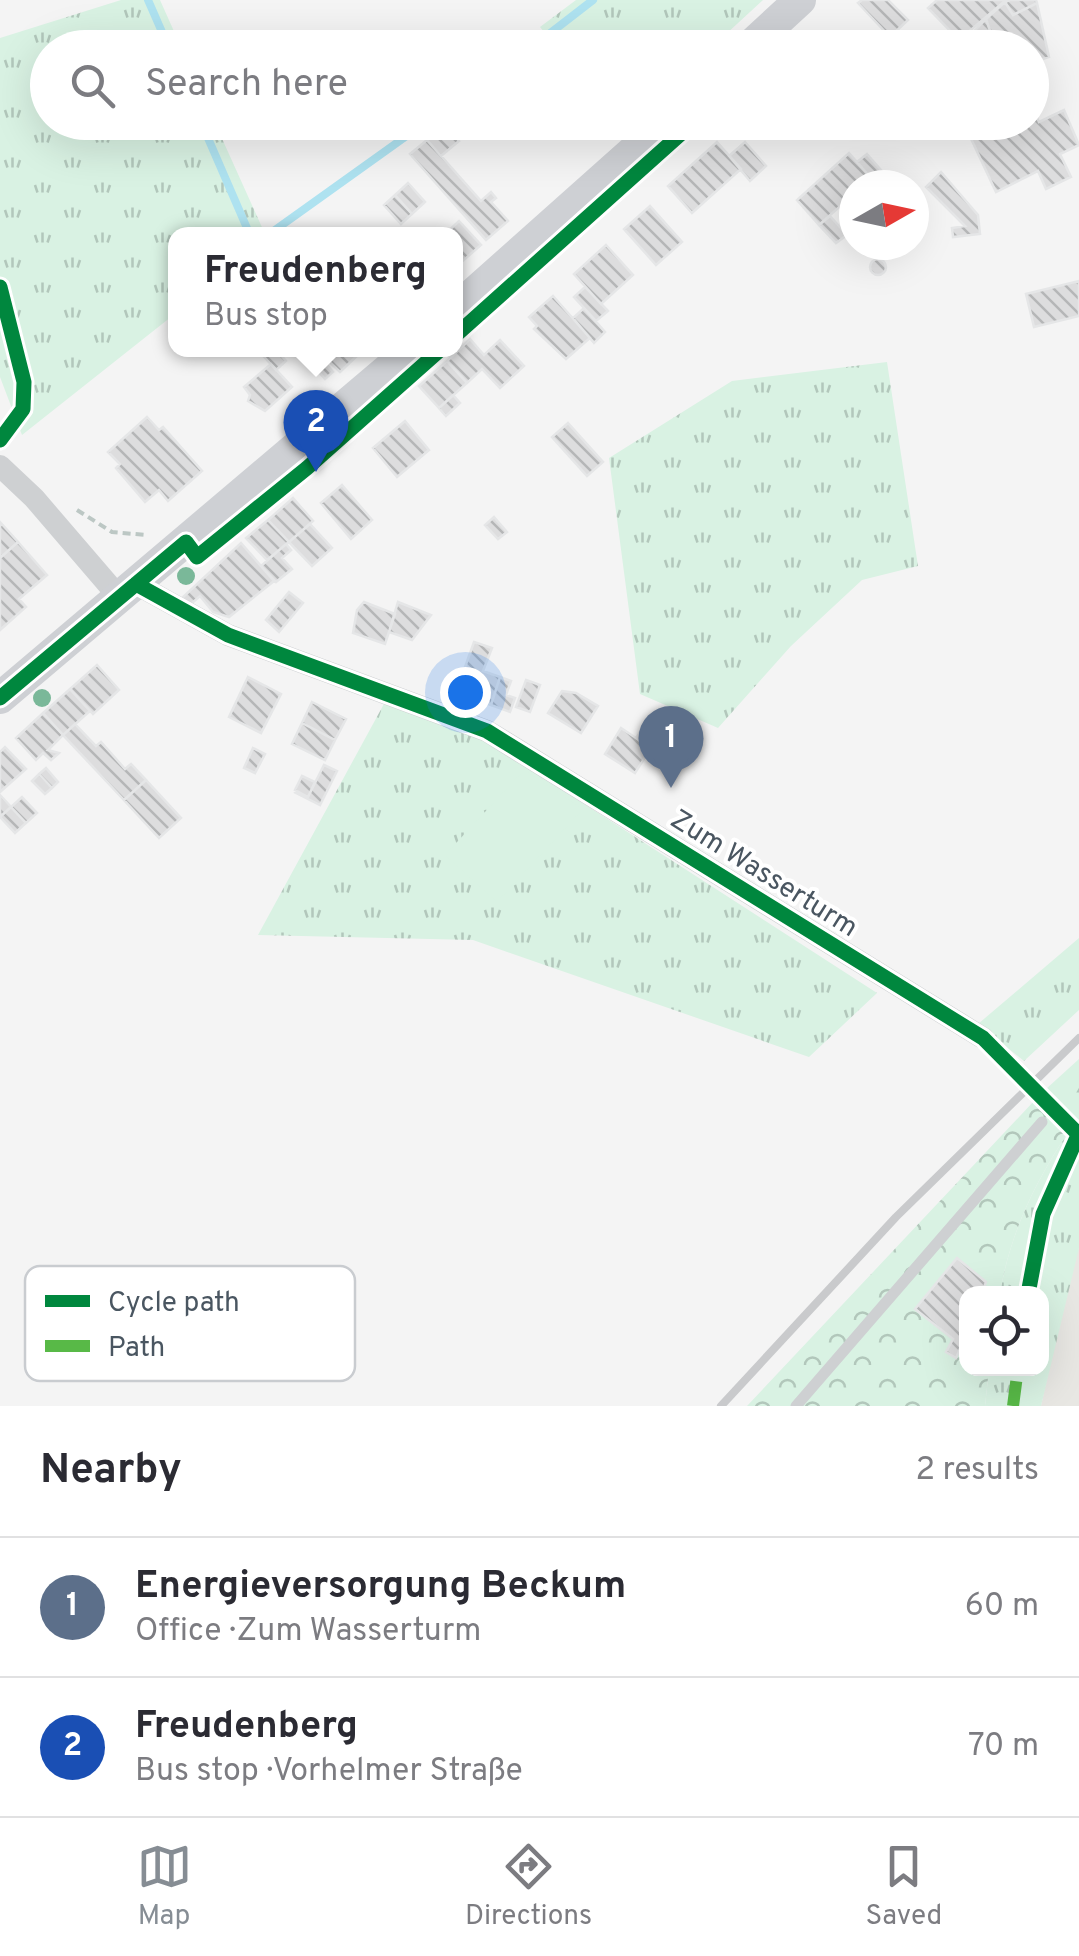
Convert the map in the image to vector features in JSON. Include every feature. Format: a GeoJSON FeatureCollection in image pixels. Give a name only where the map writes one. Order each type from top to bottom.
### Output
{"type":"FeatureCollection","features":[{"type":"Feature","properties":{"kind":"street"},"geometry":{"type":"LineString","coordinates":[[768,30],[800,0]]}},
{"type":"Feature","properties":{"kind":"street"},"geometry":{"type":"LineString","coordinates":[[463,303],[646,140]]}},
{"type":"Feature","properties":{"kind":"street"},"geometry":{"type":"LineString","coordinates":[[0,698],[402,357]]}},
{"type":"Feature","properties":{"kind":"street"},"geometry":{"type":"LineString","coordinates":[[0,466],[128,591]]}},
{"type":"Feature","properties":{"kind":"street","name":"Zum Wasserturm"},"geometry":{"type":"LineString","coordinates":[[128,591],[228,635],[487,731],[983,1038]]}},
{"type":"Feature","properties":{"kind":"lane"},"geometry":{"type":"LineString","coordinates":[[796,1406],[1042,1122]]}},
{"type":"Feature","properties":{"kind":"path"},"geometry":{"type":"LineString","coordinates":[[66,503],[112,532],[145,535],[171,526],[186,542]]}},
{"type":"Feature","properties":{"kind":"shaded area"},"geometry":{"type":"Polygon","coordinates":[[[1079,1248],[1079,1406],[1041,1406],[1049,1376],[1073,1260],[1079,1248]]]}},
{"type":"Feature","properties":{"kind":"green space"},"geometry":{"type":"Polygon","coordinates":[[[121,0],[160,0],[173,30],[30,30],[30,140],[223,140],[262,227],[168,227],[168,319],[22,435],[0,377],[0,38],[121,0]]]}},
{"type":"Feature","properties":{"kind":"green space"},"geometry":{"type":"Polygon","coordinates":[[[576,0],[763,0],[730,30],[540,27],[576,0]]]}},
{"type":"Feature","properties":{"kind":"green space"},"geometry":{"type":"Polygon","coordinates":[[[887,362],[918,566],[862,580],[791,646],[718,728],[640,694],[609,458],[732,381],[887,362]]]}},
{"type":"Feature","properties":{"kind":"green space"},"geometry":{"type":"Polygon","coordinates":[[[385,702],[482,738],[877,993],[809,1057],[473,940],[258,935],[385,702]]]}},
{"type":"Feature","properties":{"kind":"green space"},"geometry":{"type":"Polygon","coordinates":[[[524,770],[583,809],[497,902],[445,855],[524,770]]]}},
{"type":"Feature","properties":{"kind":"green space"},"geometry":{"type":"Polygon","coordinates":[[[1079,938],[1079,1010],[1024,1061],[978,1024],[1079,938]]]}},
{"type":"Feature","properties":{"kind":"green space"},"geometry":{"type":"Polygon","coordinates":[[[1079,1059],[1079,1126],[1077,1127],[1046,1089],[1079,1059]]]}},
{"type":"Feature","properties":{"kind":"green space"},"geometry":{"type":"Polygon","coordinates":[[[1034,1101],[1067,1134],[1025,1210],[1002,1286],[959,1286],[959,1376],[988,1376],[985,1406],[747,1406],[1034,1101]]]}},
{"type":"Feature","properties":{"kind":"green space"},"geometry":{"type":"Polygon","coordinates":[[[1067,1134],[1079,1140],[1079,1248],[1049,1373],[1049,1286],[1002,1286],[1010,1250],[1044,1172],[1067,1134]]]}},
{"type":"Feature","properties":{"kind":"green space"},"geometry":{"type":"Polygon","coordinates":[[[988,1376],[1048,1376],[1041,1406],[985,1406],[988,1376]]]}},
{"type":"Feature","properties":{"kind":"building"},"geometry":{"type":"Polygon","coordinates":[[[888,0],[908,20],[897,30],[883,30],[858,3],[888,0]]]}},
{"type":"Feature","properties":{"kind":"building"},"geometry":{"type":"Polygon","coordinates":[[[937,0],[1006,0],[971,30],[949,30],[928,8],[937,0]]]}},
{"type":"Feature","properties":{"kind":"building"},"geometry":{"type":"Polygon","coordinates":[[[1005,2],[1037,3],[1013,15],[1005,2]]]}},
{"type":"Feature","properties":{"kind":"building"},"geometry":{"type":"Polygon","coordinates":[[[1005,2],[1013,15],[1037,3],[1043,30],[990,30],[986,19],[1005,2]]]}},
{"type":"Feature","properties":{"kind":"building"},"geometry":{"type":"Polygon","coordinates":[[[986,19],[990,30],[975,30],[986,19]]]}},
{"type":"Feature","properties":{"kind":"building"},"geometry":{"type":"Polygon","coordinates":[[[1064,110],[1079,145],[1060,154],[1071,177],[1046,189],[1038,171],[996,192],[972,140],[1049,140],[1049,117],[1064,110]]]}},
{"type":"Feature","properties":{"kind":"building"},"geometry":{"type":"Polygon","coordinates":[[[427,140],[458,140],[459,141],[441,156],[427,140]]]}},
{"type":"Feature","properties":{"kind":"building"},"geometry":{"type":"Polygon","coordinates":[[[427,140],[481,201],[491,192],[496,198],[491,202],[508,221],[486,240],[410,154],[427,140]]]}},
{"type":"Feature","properties":{"kind":"building"},"geometry":{"type":"Polygon","coordinates":[[[717,142],[741,169],[692,213],[668,186],[717,142]]]}},
{"type":"Feature","properties":{"kind":"building"},"geometry":{"type":"Polygon","coordinates":[[[745,142],[766,166],[750,181],[729,156],[745,142]]]}},
{"type":"Feature","properties":{"kind":"building"},"geometry":{"type":"Polygon","coordinates":[[[849,153],[864,170],[839,170],[839,207],[819,225],[797,200],[849,153]]]}},
{"type":"Feature","properties":{"kind":"building"},"geometry":{"type":"Polygon","coordinates":[[[867,154],[881,170],[864,170],[857,162],[867,154]]]}},
{"type":"Feature","properties":{"kind":"building"},"geometry":{"type":"Polygon","coordinates":[[[941,172],[978,215],[980,234],[953,237],[952,228],[965,226],[929,190],[929,184],[941,172]]]}},
{"type":"Feature","properties":{"kind":"building"},"geometry":{"type":"Polygon","coordinates":[[[408,183],[425,202],[412,214],[395,195],[408,183]]]}},
{"type":"Feature","properties":{"kind":"building"},"geometry":{"type":"Polygon","coordinates":[[[395,195],[412,214],[401,224],[384,205],[395,195]]]}},
{"type":"Feature","properties":{"kind":"building"},"geometry":{"type":"Polygon","coordinates":[[[650,206],[682,242],[656,265],[624,229],[650,206]]]}},
{"type":"Feature","properties":{"kind":"building"},"geometry":{"type":"Polygon","coordinates":[[[830,216],[839,226],[839,241],[836,243],[819,225],[830,216]]]}},
{"type":"Feature","properties":{"kind":"building"},"geometry":{"type":"Polygon","coordinates":[[[459,221],[481,245],[463,261],[463,227],[453,227],[459,221]]]}},
{"type":"Feature","properties":{"kind":"building"},"geometry":{"type":"Polygon","coordinates":[[[606,245],[633,275],[601,304],[574,274],[606,245]]]}},
{"type":"Feature","properties":{"kind":"building"},"geometry":{"type":"Polygon","coordinates":[[[872,261],[884,261],[884,273],[872,273],[872,261]]]}},
{"type":"Feature","properties":{"kind":"building"},"geometry":{"type":"Polygon","coordinates":[[[1079,281],[1079,316],[1034,327],[1026,294],[1079,281]]]}},
{"type":"Feature","properties":{"kind":"building"},"geometry":{"type":"Polygon","coordinates":[[[585,287],[608,311],[596,321],[574,297],[585,287]]]}},
{"type":"Feature","properties":{"kind":"building"},"geometry":{"type":"Polygon","coordinates":[[[553,296],[590,338],[566,359],[534,329],[537,326],[529,317],[553,296]]]}},
{"type":"Feature","properties":{"kind":"building"},"geometry":{"type":"Polygon","coordinates":[[[584,308],[605,332],[594,343],[573,318],[584,308]]]}},
{"type":"Feature","properties":{"kind":"building"},"geometry":{"type":"Polygon","coordinates":[[[470,339],[484,355],[500,340],[524,366],[500,388],[482,369],[467,383],[447,361],[463,357],[463,346],[470,339]]]}},
{"type":"Feature","properties":{"kind":"building"},"geometry":{"type":"Polygon","coordinates":[[[264,357],[282,357],[286,361],[276,370],[264,357]]]}},
{"type":"Feature","properties":{"kind":"building"},"geometry":{"type":"Polygon","coordinates":[[[320,357],[333,372],[325,379],[312,364],[320,357]]]}},
{"type":"Feature","properties":{"kind":"building"},"geometry":{"type":"Polygon","coordinates":[[[324,357],[356,357],[340,372],[324,357]]]}},
{"type":"Feature","properties":{"kind":"building"},"geometry":{"type":"Polygon","coordinates":[[[447,361],[467,383],[439,408],[419,386],[447,361]]]}},
{"type":"Feature","properties":{"kind":"building"},"geometry":{"type":"Polygon","coordinates":[[[271,364],[292,387],[265,411],[248,401],[250,395],[244,387],[271,364]]]}},
{"type":"Feature","properties":{"kind":"building"},"geometry":{"type":"Polygon","coordinates":[[[453,395],[460,403],[446,416],[439,408],[453,395]]]}},
{"type":"Feature","properties":{"kind":"building"},"geometry":{"type":"Polygon","coordinates":[[[147,417],[159,430],[163,427],[202,471],[168,501],[159,490],[145,502],[116,468],[120,464],[108,452],[147,417]]]}},
{"type":"Feature","properties":{"kind":"building"},"geometry":{"type":"Polygon","coordinates":[[[405,421],[429,450],[397,477],[373,448],[405,421]]]}},
{"type":"Feature","properties":{"kind":"building"},"geometry":{"type":"Polygon","coordinates":[[[568,423],[603,462],[587,476],[552,437],[568,423]]]}},
{"type":"Feature","properties":{"kind":"building"},"geometry":{"type":"Polygon","coordinates":[[[342,485],[372,520],[351,539],[321,503],[342,485]]]}},
{"type":"Feature","properties":{"kind":"building"},"geometry":{"type":"Polygon","coordinates":[[[293,498],[313,521],[289,542],[268,520],[293,498]]]}},
{"type":"Feature","properties":{"kind":"building"},"geometry":{"type":"Polygon","coordinates":[[[494,517],[507,532],[498,539],[485,525],[494,517]]]}},
{"type":"Feature","properties":{"kind":"building"},"geometry":{"type":"Polygon","coordinates":[[[268,520],[289,542],[267,560],[246,538],[268,520]]]}},
{"type":"Feature","properties":{"kind":"building"},"geometry":{"type":"Polygon","coordinates":[[[0,522],[18,542],[0,558],[0,522]]]}},
{"type":"Feature","properties":{"kind":"building"},"geometry":{"type":"Polygon","coordinates":[[[310,524],[332,548],[312,566],[289,542],[310,524]]]}},
{"type":"Feature","properties":{"kind":"building"},"geometry":{"type":"Polygon","coordinates":[[[18,542],[47,575],[19,599],[26,607],[0,630],[0,558],[18,542]]]}},
{"type":"Feature","properties":{"kind":"building"},"geometry":{"type":"Polygon","coordinates":[[[241,543],[274,581],[229,617],[213,612],[200,596],[191,604],[182,598],[241,543]]]}},
{"type":"Feature","properties":{"kind":"building"},"geometry":{"type":"Polygon","coordinates":[[[286,544],[291,550],[282,558],[292,569],[276,582],[261,566],[286,544]]]}},
{"type":"Feature","properties":{"kind":"building"},"geometry":{"type":"Polygon","coordinates":[[[289,592],[303,603],[279,632],[266,620],[289,592]]]}},
{"type":"Feature","properties":{"kind":"building"},"geometry":{"type":"Polygon","coordinates":[[[364,602],[395,614],[385,644],[353,633],[357,610],[364,602]]]}},
{"type":"Feature","properties":{"kind":"building"},"geometry":{"type":"Polygon","coordinates":[[[398,602],[431,615],[412,640],[389,632],[398,602]]]}},
{"type":"Feature","properties":{"kind":"building"},"geometry":{"type":"Polygon","coordinates":[[[474,642],[492,648],[483,671],[500,677],[491,705],[456,692],[474,642]]]}},
{"type":"Feature","properties":{"kind":"building"},"geometry":{"type":"Polygon","coordinates":[[[97,665],[119,690],[93,714],[70,689],[97,665]]]}},
{"type":"Feature","properties":{"kind":"building"},"geometry":{"type":"Polygon","coordinates":[[[248,677],[281,694],[261,733],[229,717],[248,677]]]}},
{"type":"Feature","properties":{"kind":"building"},"geometry":{"type":"Polygon","coordinates":[[[500,677],[511,681],[506,695],[515,698],[510,712],[491,705],[500,677]]]}},
{"type":"Feature","properties":{"kind":"building"},"geometry":{"type":"Polygon","coordinates":[[[526,680],[540,685],[530,712],[516,707],[526,680]]]}},
{"type":"Feature","properties":{"kind":"building"},"geometry":{"type":"Polygon","coordinates":[[[70,689],[90,711],[63,735],[43,713],[70,689]]]}},
{"type":"Feature","properties":{"kind":"building"},"geometry":{"type":"Polygon","coordinates":[[[562,691],[576,693],[598,706],[581,733],[548,713],[562,691]]]}},
{"type":"Feature","properties":{"kind":"building"},"geometry":{"type":"Polygon","coordinates":[[[312,702],[346,719],[335,740],[302,723],[312,702]]]}},
{"type":"Feature","properties":{"kind":"building"},"geometry":{"type":"Polygon","coordinates":[[[43,713],[63,735],[48,750],[59,753],[51,760],[43,753],[36,760],[16,738],[43,713]]]}},
{"type":"Feature","properties":{"kind":"building"},"geometry":{"type":"Polygon","coordinates":[[[650,717],[662,725],[649,746],[636,738],[650,717]]]}},
{"type":"Feature","properties":{"kind":"building"},"geometry":{"type":"Polygon","coordinates":[[[681,719],[700,731],[684,756],[666,744],[681,719]]]}},
{"type":"Feature","properties":{"kind":"building"},"geometry":{"type":"Polygon","coordinates":[[[302,723],[335,740],[325,760],[292,744],[302,723]]]}},
{"type":"Feature","properties":{"kind":"building"},"geometry":{"type":"Polygon","coordinates":[[[75,724],[96,746],[101,742],[125,769],[131,764],[146,780],[124,800],[63,735],[75,724]]]}},
{"type":"Feature","properties":{"kind":"building"},"geometry":{"type":"Polygon","coordinates":[[[621,728],[651,748],[635,773],[605,754],[621,728]]]}},
{"type":"Feature","properties":{"kind":"building"},"geometry":{"type":"Polygon","coordinates":[[[5,747],[26,769],[0,792],[0,752],[5,747]]]}},
{"type":"Feature","properties":{"kind":"building"},"geometry":{"type":"Polygon","coordinates":[[[253,748],[265,754],[255,773],[244,768],[253,748]]]}},
{"type":"Feature","properties":{"kind":"building"},"geometry":{"type":"Polygon","coordinates":[[[324,765],[337,771],[320,805],[294,792],[308,797],[324,765]]]}},
{"type":"Feature","properties":{"kind":"building"},"geometry":{"type":"Polygon","coordinates":[[[46,768],[58,782],[52,788],[39,774],[46,768]]]}},
{"type":"Feature","properties":{"kind":"building"},"geometry":{"type":"Polygon","coordinates":[[[39,774],[52,788],[45,794],[32,781],[39,774]]]}},
{"type":"Feature","properties":{"kind":"building"},"geometry":{"type":"Polygon","coordinates":[[[302,776],[315,782],[308,797],[295,790],[302,776]]]}},
{"type":"Feature","properties":{"kind":"building"},"geometry":{"type":"Polygon","coordinates":[[[146,780],[181,818],[159,838],[124,800],[146,780]]]}},
{"type":"Feature","properties":{"kind":"building"},"geometry":{"type":"Polygon","coordinates":[[[0,795],[11,807],[0,817],[0,795]]]}},
{"type":"Feature","properties":{"kind":"building"},"geometry":{"type":"Polygon","coordinates":[[[22,797],[37,813],[26,823],[11,807],[22,797]]]}},
{"type":"Feature","properties":{"kind":"building"},"geometry":{"type":"Polygon","coordinates":[[[11,807],[26,823],[15,833],[0,817],[11,807]]]}},
{"type":"Feature","properties":{"kind":"building"},"geometry":{"type":"Polygon","coordinates":[[[957,1258],[986,1282],[985,1286],[959,1286],[956,1358],[946,1352],[953,1339],[915,1309],[957,1258]]]}},
{"type":"Feature","properties":{"kind":"waterway"},"geometry":{"type":"LineString","coordinates":[[148,0],[161,30]]}},
{"type":"Feature","properties":{"kind":"waterway"},"geometry":{"type":"LineString","coordinates":[[554,30],[593,0]]}},
{"type":"Feature","properties":{"kind":"waterway"},"geometry":{"type":"LineString","coordinates":[[209,140],[247,227]]}},
{"type":"Feature","properties":{"kind":"waterway"},"geometry":{"type":"LineString","coordinates":[[279,227],[401,140]]}},
{"type":"Feature","properties":{"kind":"railway"},"geometry":{"type":"LineString","coordinates":[[721,1406],[896,1217],[1079,1038]]}},
{"type":"Feature","properties":{"kind":"marked path"},"geometry":{"type":"LineString","coordinates":[[1013,1406],[1017,1376]]}},
{"type":"Feature","properties":{"kind":"cycle path"},"geometry":{"type":"LineString","coordinates":[[463,329],[674,140]]}},
{"type":"Feature","properties":{"kind":"cycle path"},"geometry":{"type":"LineString","coordinates":[[0,287],[24,382],[23,409],[0,440]]}},
{"type":"Feature","properties":{"kind":"cycle path"},"geometry":{"type":"LineString","coordinates":[[0,698],[186,542],[197,557],[307,468],[432,357]]}},
{"type":"Feature","properties":{"kind":"cycle path"},"geometry":{"type":"LineString","coordinates":[[136,584],[228,635],[487,731],[983,1038],[1079,1135]]}},
{"type":"Feature","properties":{"kind":"cycle path"},"geometry":{"type":"LineString","coordinates":[[1030,1286],[1043,1214],[1079,1133]]}},
{"type":"Feature","properties":{"kind":"place","name":"Freudenberg"},"geometry":{"type":"Point","coordinates":[316,472]}},
{"type":"Feature","properties":{"kind":"place","name":"Energieversorgung Beckum"},"geometry":{"type":"Point","coordinates":[671,788]}}]}
